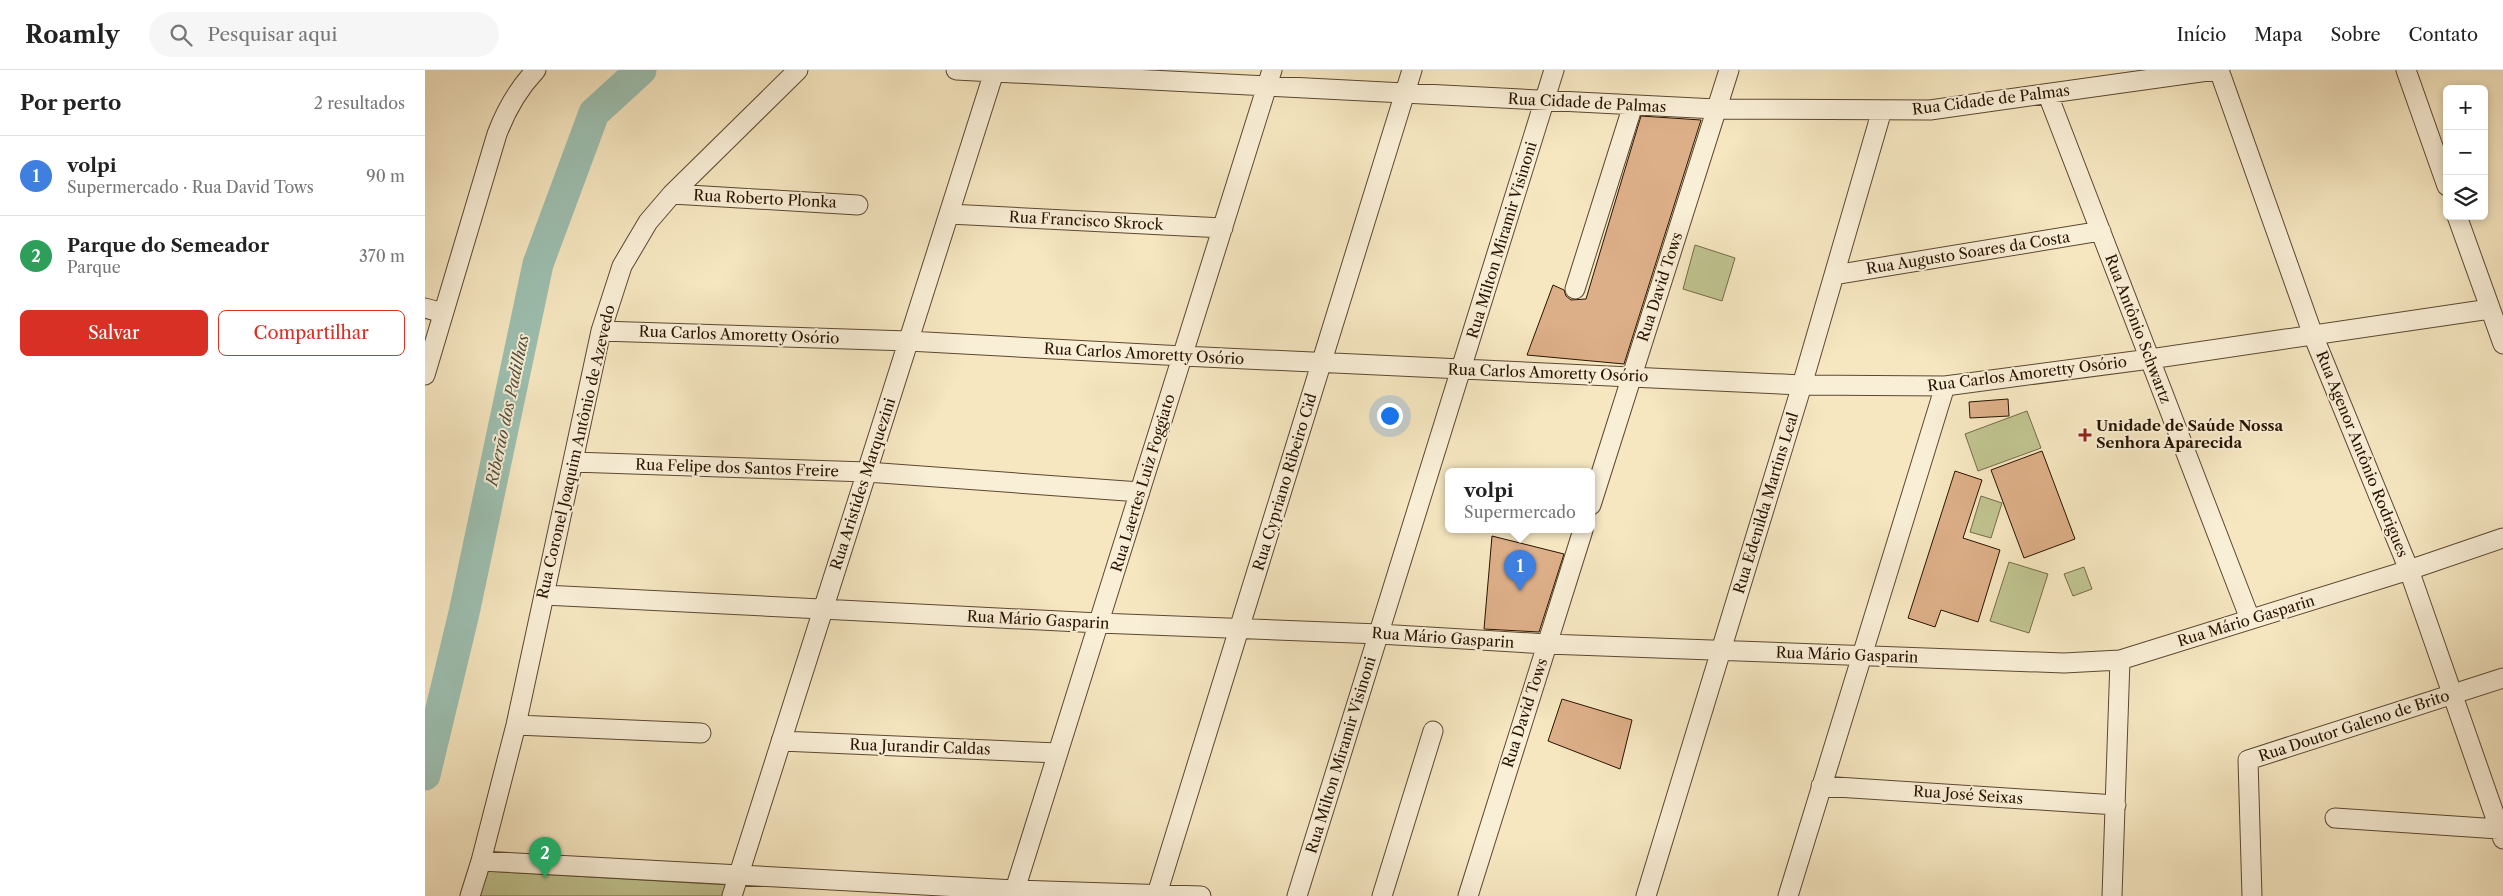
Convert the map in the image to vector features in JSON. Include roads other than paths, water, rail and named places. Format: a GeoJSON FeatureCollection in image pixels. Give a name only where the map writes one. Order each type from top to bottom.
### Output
{"type":"FeatureCollection","features":[{"type":"Feature","properties":{"kind":"street"},"geometry":{"type":"LineString","coordinates":[[425,375],[497,134],[505,113],[518,92],[536,70]]}},
{"type":"Feature","properties":{"kind":"street","name":"Rua Coronel Joaquim Antônio de Azevedo"},"geometry":{"type":"LineString","coordinates":[[470,896],[481,861],[516,725],[601,330],[622,266],[648,222],[672,194],[798,70]]}},
{"type":"Feature","properties":{"kind":"street","name":"Rua Cidade de Palmas"},"geometry":{"type":"LineString","coordinates":[[956,70],[1269,78],[1405,93],[1716,109],[1882,110],[1930,110],[2215,70]]}},
{"type":"Feature","properties":{"kind":"street","name":"Rua Cypriano Ribeiro Cid"},"geometry":{"type":"LineString","coordinates":[[1157,894],[1412,70]]}},
{"type":"Feature","properties":{"kind":"street","name":"Rua Milton Miramir Visinoni"},"geometry":{"type":"LineString","coordinates":[[1297,896],[1554,70]]}},
{"type":"Feature","properties":{"kind":"street","name":"Rua David Tows"},"geometry":{"type":"LineString","coordinates":[[1595,492],[1729,70]]}},
{"type":"Feature","properties":{"kind":"street","name":"Rua Agenor Antônio Rodrigues"},"geometry":{"type":"LineString","coordinates":[[2219,70],[2313,335],[2409,570],[2501,834]]}},
{"type":"Feature","properties":{"kind":"street"},"geometry":{"type":"LineString","coordinates":[[2406,70],[2443,175]]}},
{"type":"Feature","properties":{"kind":"street","name":"Rua Aristides Marquezini"},"geometry":{"type":"LineString","coordinates":[[732,896],[994,72]]}},
{"type":"Feature","properties":{"kind":"street","name":"Rua Laertes Luiz Foggiato"},"geometry":{"type":"LineString","coordinates":[[1014,893],[1269,78]]}},
{"type":"Feature","properties":{"kind":"street","name":"Rua Antônio Schwartz"},"geometry":{"type":"LineString","coordinates":[[2047,95],[2151,359],[2250,619]]}},
{"type":"Feature","properties":{"kind":"street"},"geometry":{"type":"LineString","coordinates":[[1575,289],[1633,105]]}},
{"type":"Feature","properties":{"kind":"street","name":"Rua Edenilda Martins Leal"},"geometry":{"type":"LineString","coordinates":[[1646,896],[1802,385],[1882,110]]}},
{"type":"Feature","properties":{"kind":"street","name":"Rua Roberto Plonka"},"geometry":{"type":"LineString","coordinates":[[672,194],[858,205]]}},
{"type":"Feature","properties":{"kind":"street","name":"Rua Francisco Skrock"},"geometry":{"type":"LineString","coordinates":[[949,214],[1223,228]]}},
{"type":"Feature","properties":{"kind":"street"},"geometry":{"type":"LineString","coordinates":[[2458,220],[2503,344]]}},
{"type":"Feature","properties":{"kind":"street","name":"Rua Augusto Soares da Costa"},"geometry":{"type":"LineString","coordinates":[[1834,274],[2101,231]]}},
{"type":"Feature","properties":{"kind":"street"},"geometry":{"type":"LineString","coordinates":[[425,308],[443,314]]}},
{"type":"Feature","properties":{"kind":"street","name":"Rua Carlos Amoretty Osório"},"geometry":{"type":"LineString","coordinates":[[601,330],[908,341],[1802,385],[1945,386],[2151,359],[2490,309]]}},
{"type":"Feature","properties":{"kind":"street"},"geometry":{"type":"LineString","coordinates":[[1788,896],[1945,386]]}},
{"type":"Feature","properties":{"kind":"street","name":"Rua Felipe dos Santos Freire"},"geometry":{"type":"LineString","coordinates":[[573,462],[867,472],[1140,492]]}},
{"type":"Feature","properties":{"kind":"street","name":"Rua David Tows"},"geometry":{"type":"LineString","coordinates":[[1467,896],[1582,533]]}},
{"type":"Feature","properties":{"kind":"street","name":"Rua Mário Gasparin"},"geometry":{"type":"LineString","coordinates":[[544,596],[1099,623],[1240,627],[1547,644],[2064,663],[2120,660],[2409,570],[2503,538]]}},
{"type":"Feature","properties":{"kind":"street"},"geometry":{"type":"LineString","coordinates":[[2112,896],[2120,660]]}},
{"type":"Feature","properties":{"kind":"street","name":"Rua Doutor Galeno de Brito"},"geometry":{"type":"LineString","coordinates":[[2252,896],[2248,760],[2503,678]]}},
{"type":"Feature","properties":{"kind":"street"},"geometry":{"type":"LineString","coordinates":[[516,725],[701,733]]}},
{"type":"Feature","properties":{"kind":"street"},"geometry":{"type":"LineString","coordinates":[[1382,896],[1433,731]]}},
{"type":"Feature","properties":{"kind":"street","name":"Rua Jurandir Caldas"},"geometry":{"type":"LineString","coordinates":[[781,741],[1058,753]]}},
{"type":"Feature","properties":{"kind":"street","name":"Rua José Seixas"},"geometry":{"type":"LineString","coordinates":[[1821,786],[2116,805]]}},
{"type":"Feature","properties":{"kind":"street"},"geometry":{"type":"LineString","coordinates":[[2335,818],[2501,834]]}},
{"type":"Feature","properties":{"kind":"street"},"geometry":{"type":"LineString","coordinates":[[481,861],[1014,893],[1201,896]]}},
{"type":"Feature","properties":{"kind":"waterway","name":"Riberão dos Padilhas"},"geometry":{"type":"LineString","coordinates":[[425,775],[464,613],[538,264],[594,113],[641,70]]}},
{"type":"Feature","properties":{"kind":"place","name":"Unidade de Saúde Nossa Senhora Aparecida"},"geometry":{"type":"Point","coordinates":[2085,435]}},
{"type":"Feature","properties":{"kind":"place","name":"volpi"},"geometry":{"type":"Point","coordinates":[1520,591]}},
{"type":"Feature","properties":{"kind":"place","name":"Parque do Semeador"},"geometry":{"type":"Point","coordinates":[545,878]}}]}
